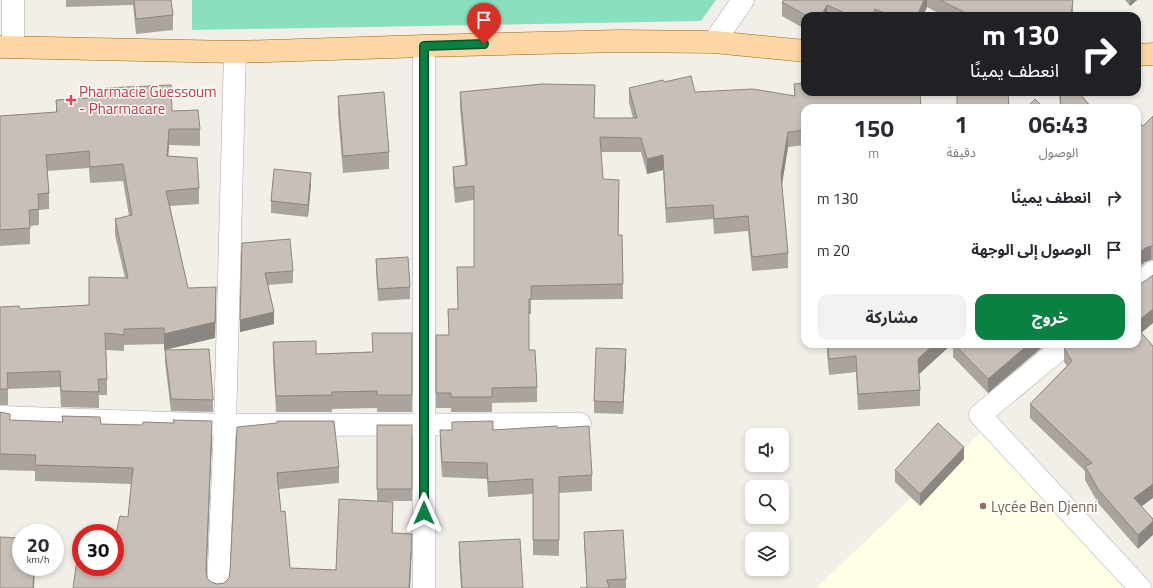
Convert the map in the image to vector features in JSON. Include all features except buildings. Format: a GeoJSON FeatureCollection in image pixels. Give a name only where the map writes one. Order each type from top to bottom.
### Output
{"type":"FeatureCollection","features":[{"type":"Feature","properties":{"kind":"main road"},"geometry":{"type":"LineString","coordinates":[[7,46],[235,52],[424,46],[619,42],[714,42],[801,51]]}},
{"type":"Feature","properties":{"kind":"main road"},"geometry":{"type":"LineString","coordinates":[[1141,55],[1153,54]]}},
{"type":"Feature","properties":{"kind":"street"},"geometry":{"type":"LineString","coordinates":[[7,46],[13,0]]}},
{"type":"Feature","properties":{"kind":"street"},"geometry":{"type":"LineString","coordinates":[[714,42],[743,0]]}},
{"type":"Feature","properties":{"kind":"street"},"geometry":{"type":"LineString","coordinates":[[424,46],[424,588]]}},
{"type":"Feature","properties":{"kind":"street"},"geometry":{"type":"LineString","coordinates":[[218,588],[225,425],[235,52]]}},
{"type":"Feature","properties":{"kind":"street"},"geometry":{"type":"LineString","coordinates":[[1141,282],[1153,272]]}},
{"type":"Feature","properties":{"kind":"street"},"geometry":{"type":"LineString","coordinates":[[1061,348],[980,415],[1140,588]]}},
{"type":"Feature","properties":{"kind":"street"},"geometry":{"type":"LineString","coordinates":[[0,417],[225,425],[580,424]]}},
{"type":"Feature","properties":{"kind":"shaded area","name":"Lycée Ben Djenni"},"geometry":{"type":"Polygon","coordinates":[[[989,425],[1140,588],[816,588],[989,425]]]}},
{"type":"Feature","properties":{"kind":"green space"},"geometry":{"type":"Polygon","coordinates":[[[192,0],[716,0],[701,21],[192,30],[192,0]]]}},
{"type":"Feature","properties":{"kind":"place","name":"Pharmacie Guessoum - Pharmacare"},"geometry":{"type":"Point","coordinates":[71,100]}},
{"type":"Feature","properties":{"kind":"place","name":"Lycée Ben Djenni"},"geometry":{"type":"Point","coordinates":[983,506]}},
{"type":"Feature","properties":{"kind":"route"},"geometry":{"type":"LineString","coordinates":[[424,513],[424,46],[484,44]]}}]}
